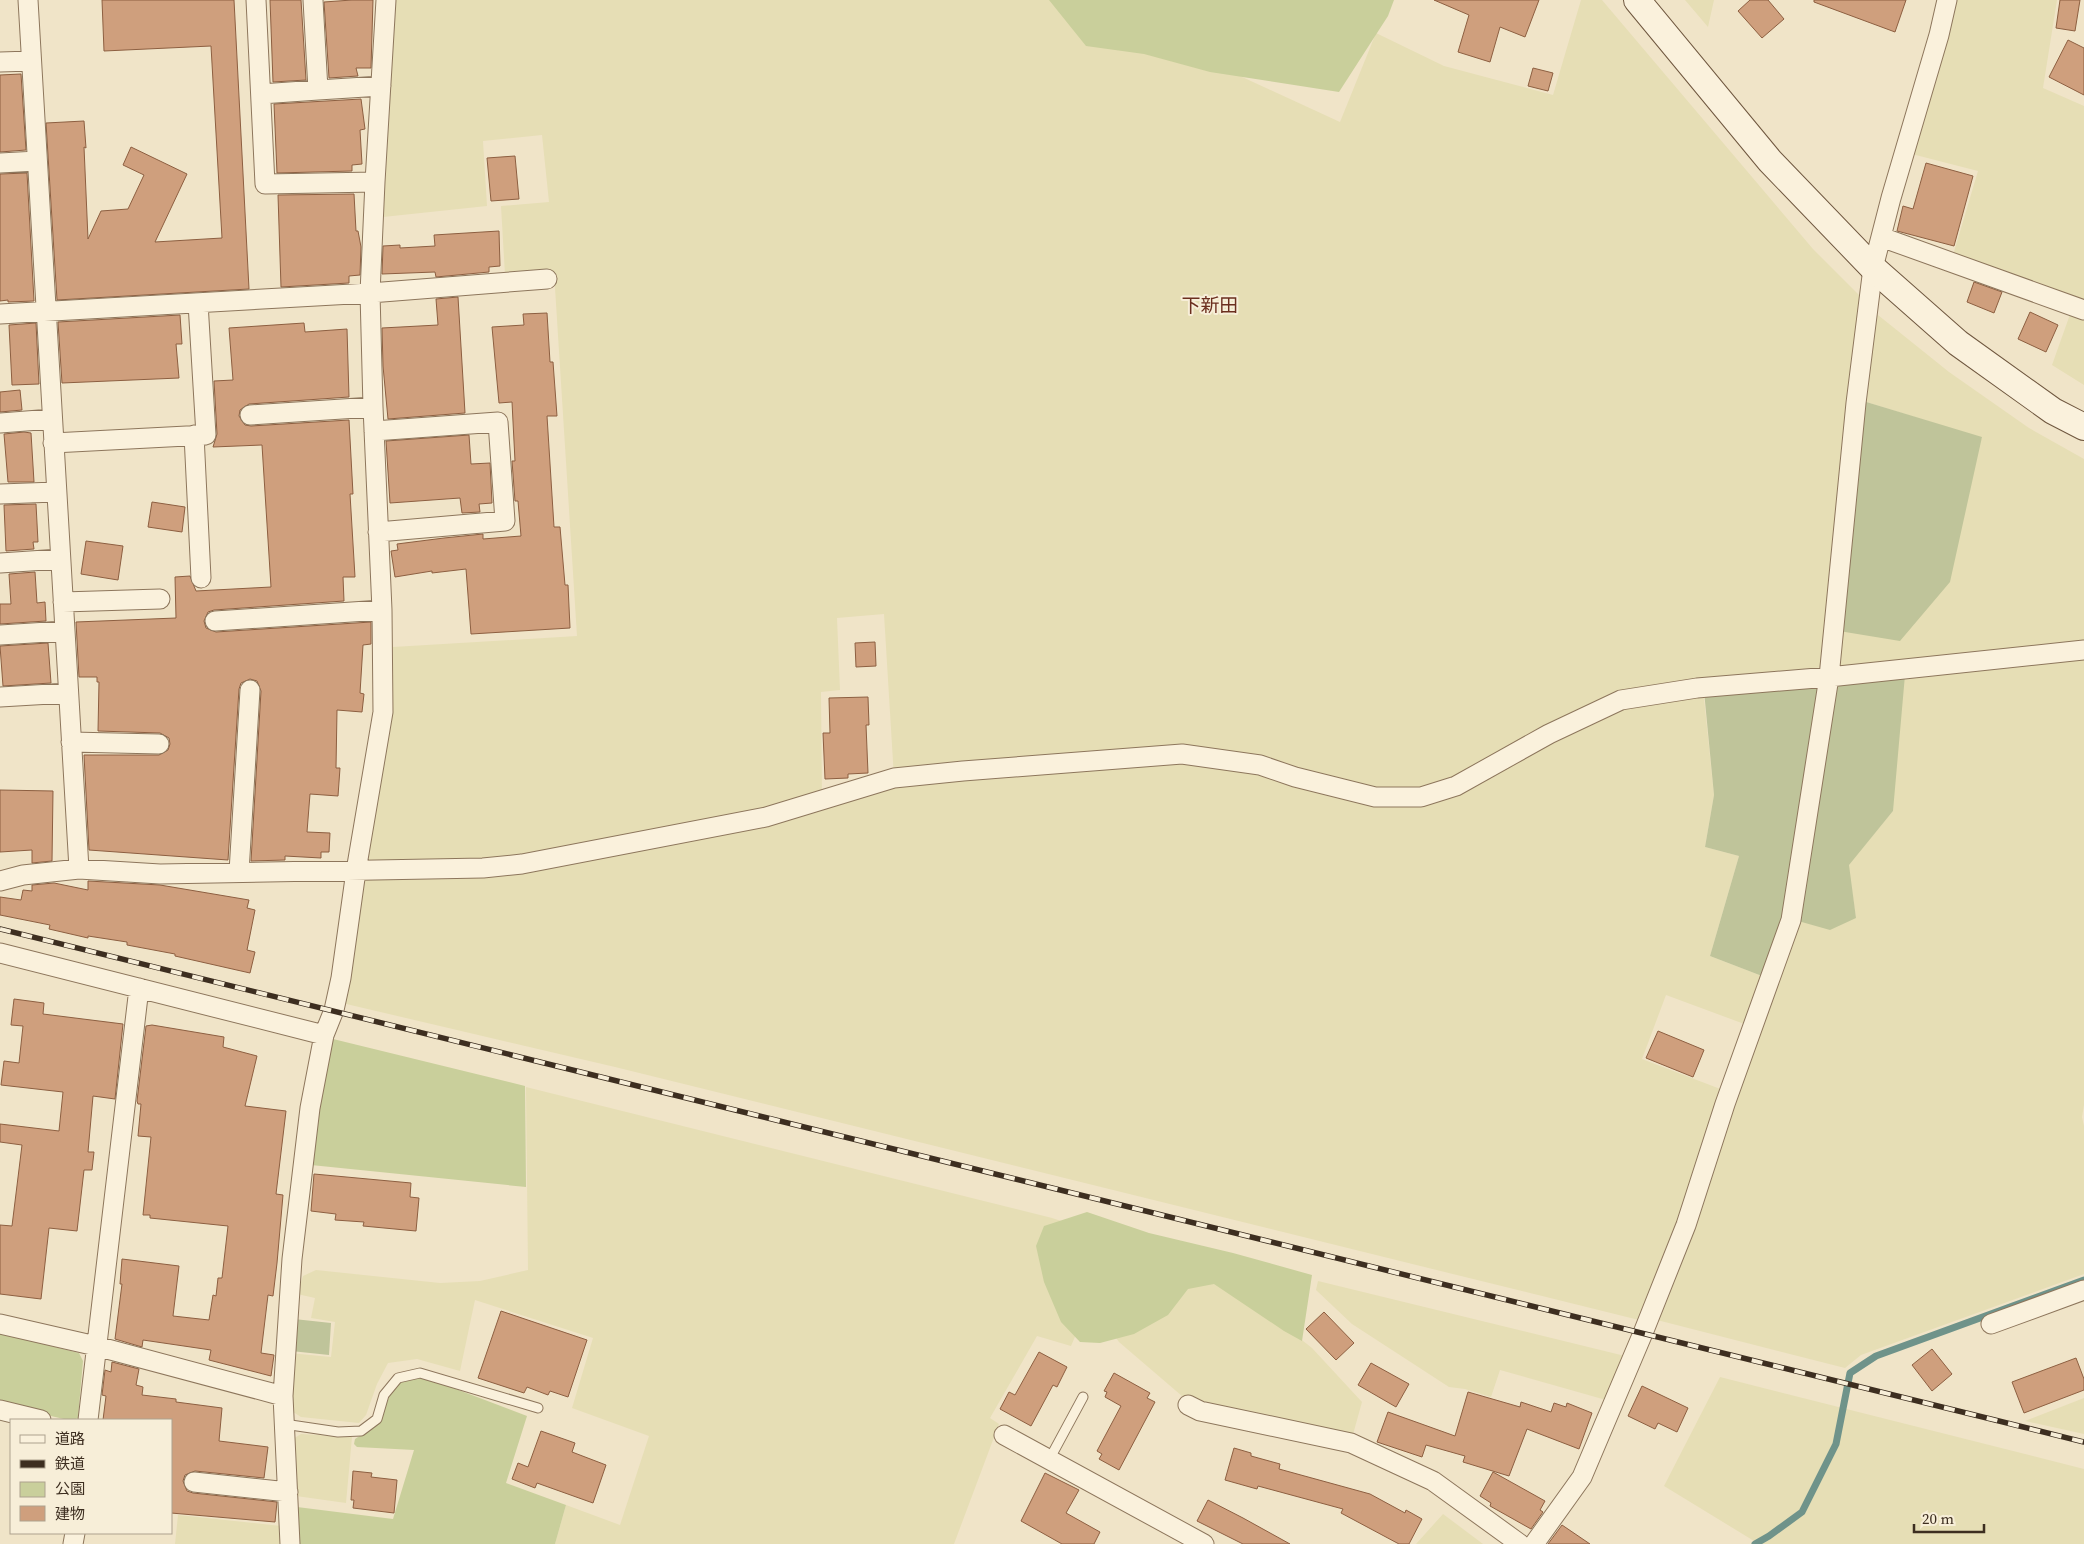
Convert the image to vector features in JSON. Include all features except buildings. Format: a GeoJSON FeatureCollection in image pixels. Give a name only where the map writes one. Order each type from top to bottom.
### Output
{"type":"FeatureCollection","features":[{"type":"Feature","properties":{"kind":"street"},"geometry":{"type":"LineString","coordinates":[[28,0],[79,869]]}},
{"type":"Feature","properties":{"kind":"street"},"geometry":{"type":"LineString","coordinates":[[256,0],[265,184],[375,182]]}},
{"type":"Feature","properties":{"kind":"street"},"geometry":{"type":"LineString","coordinates":[[313,0],[318,90]]}},
{"type":"Feature","properties":{"kind":"street"},"geometry":{"type":"LineString","coordinates":[[290,1544],[282,1396],[292,1259],[310,1108],[324,1035],[334,1010],[342,978],[356,871],[383,712],[382,610],[372,407],[370,293],[386,0]]}},
{"type":"Feature","properties":{"kind":"street"},"geometry":{"type":"LineString","coordinates":[[1638,0],[1770,160],[1873,268],[1958,343],[2053,412],[2084,428]]}},
{"type":"Feature","properties":{"kind":"street"},"geometry":{"type":"LineString","coordinates":[[1534,1544],[1582,1477],[1643,1333],[1686,1225],[1725,1104],[1791,920],[1828,677],[1856,403],[1873,268],[1939,35],[1947,0]]}},
{"type":"Feature","properties":{"kind":"street"},"geometry":{"type":"LineString","coordinates":[[0,62],[31,60]]}},
{"type":"Feature","properties":{"kind":"street"},"geometry":{"type":"LineString","coordinates":[[261,94],[381,86]]}},
{"type":"Feature","properties":{"kind":"street"},"geometry":{"type":"LineString","coordinates":[[0,163],[37,161]]}},
{"type":"Feature","properties":{"kind":"street"},"geometry":{"type":"LineString","coordinates":[[1881,237],[2084,310]]}},
{"type":"Feature","properties":{"kind":"street"},"geometry":{"type":"LineString","coordinates":[[0,314],[370,293],[547,279]]}},
{"type":"Feature","properties":{"kind":"street"},"geometry":{"type":"LineString","coordinates":[[53,443],[206,435],[198,303]]}},
{"type":"Feature","properties":{"kind":"street"},"geometry":{"type":"LineString","coordinates":[[250,414],[372,407]]}},
{"type":"Feature","properties":{"kind":"street"},"geometry":{"type":"LineString","coordinates":[[0,424],[52,419]]}},
{"type":"Feature","properties":{"kind":"street"},"geometry":{"type":"LineString","coordinates":[[374,431],[498,422],[505,521],[378,532]]}},
{"type":"Feature","properties":{"kind":"street"},"geometry":{"type":"LineString","coordinates":[[194,435],[202,578]]}},
{"type":"Feature","properties":{"kind":"street"},"geometry":{"type":"LineString","coordinates":[[0,494],[56,492]]}},
{"type":"Feature","properties":{"kind":"street"},"geometry":{"type":"LineString","coordinates":[[0,563],[60,559]]}},
{"type":"Feature","properties":{"kind":"street"},"geometry":{"type":"LineString","coordinates":[[63,602],[160,599]]}},
{"type":"Feature","properties":{"kind":"street"},"geometry":{"type":"LineString","coordinates":[[215,621],[382,610]]}},
{"type":"Feature","properties":{"kind":"street"},"geometry":{"type":"LineString","coordinates":[[0,635],[64,631]]}},
{"type":"Feature","properties":{"kind":"street"},"geometry":{"type":"LineString","coordinates":[[0,881],[23,875],[79,869],[160,874],[482,868],[522,864],[766,817],[894,778],[1182,754],[1260,765],[1295,777],[1375,797],[1421,797],[1456,786],[1549,734],[1621,700],[1697,688],[1828,677],[2084,650]]}},
{"type":"Feature","properties":{"kind":"street"},"geometry":{"type":"LineString","coordinates":[[239,872],[250,690]]}},
{"type":"Feature","properties":{"kind":"street"},"geometry":{"type":"LineString","coordinates":[[0,697],[68,693]]}},
{"type":"Feature","properties":{"kind":"street"},"geometry":{"type":"LineString","coordinates":[[71,742],[159,744]]}},
{"type":"Feature","properties":{"kind":"street"},"geometry":{"type":"LineString","coordinates":[[0,953],[324,1035]]}},
{"type":"Feature","properties":{"kind":"street"},"geometry":{"type":"LineString","coordinates":[[88,1419],[139,988]]}},
{"type":"Feature","properties":{"kind":"street"},"geometry":{"type":"LineString","coordinates":[[1991,1324],[2084,1290]]}},
{"type":"Feature","properties":{"kind":"street"},"geometry":{"type":"LineString","coordinates":[[0,1324],[96,1346],[282,1396]]}},
{"type":"Feature","properties":{"kind":"street"},"geometry":{"type":"LineString","coordinates":[[1188,1405],[1200,1411],[1351,1444],[1433,1481],[1520,1544]]}},
{"type":"Feature","properties":{"kind":"street"},"geometry":{"type":"LineString","coordinates":[[0,1410],[37,1419]]}},
{"type":"Feature","properties":{"kind":"street"},"geometry":{"type":"LineString","coordinates":[[1004,1435],[1182,1539],[1204,1544]]}},
{"type":"Feature","properties":{"kind":"street"},"geometry":{"type":"LineString","coordinates":[[194,1482],[288,1492]]}},
{"type":"Feature","properties":{"kind":"lane"},"geometry":{"type":"LineString","coordinates":[[284,1424],[338,1432],[361,1431],[376,1419],[384,1395],[398,1378],[420,1373],[538,1408]]}},
{"type":"Feature","properties":{"kind":"lane"},"geometry":{"type":"LineString","coordinates":[[1049,1460],[1083,1397]]}},
{"type":"Feature","properties":{"kind":"shaded area"},"geometry":{"type":"Polygon","coordinates":[[[396,0],[1075,0],[1340,122],[1376,33],[1444,66],[1553,95],[1581,0],[1602,0],[1813,249],[1860,296],[1824,667],[1702,679],[1714,795],[1705,847],[1739,856],[1710,956],[1762,976],[1747,1025],[1666,995],[1642,1059],[1723,1090],[1679,1229],[1643,1321],[615,1067],[342,1003],[392,718],[393,647],[577,636],[554,272],[505,275],[501,206],[549,202],[542,135],[483,141],[487,206],[383,217],[396,0]],[[884,614],[837,618],[840,690],[821,692],[822,799],[894,778],[884,614]]]}},
{"type":"Feature","properties":{"kind":"shaded area"},"geometry":{"type":"Polygon","coordinates":[[[1685,0],[1714,0],[1708,27],[1685,0]]]}},
{"type":"Feature","properties":{"kind":"shaded area"},"geometry":{"type":"Polygon","coordinates":[[[1942,0],[2057,0],[2043,88],[2084,106],[2084,385],[2052,365],[2073,306],[1951,262],[1978,171],[1904,152],[1942,0]]]}},
{"type":"Feature","properties":{"kind":"shaded area"},"geometry":{"type":"Polygon","coordinates":[[[1873,311],[1949,372],[2029,428],[2084,459],[2084,1105],[2082,1117],[2084,1126],[2084,1274],[1861,1355],[1845,1368],[1657,1320],[1797,920],[1856,918],[1848,865],[1893,811],[1834,680],[1839,631],[1982,438],[1863,401],[1873,311]]]}},
{"type":"Feature","properties":{"kind":"shaded area"},"geometry":{"type":"Polygon","coordinates":[[[526,1087],[1052,1218],[1117,1239],[1071,1346],[1037,1336],[990,1418],[999,1424],[954,1544],[555,1544],[566,1505],[620,1525],[649,1436],[572,1408],[593,1338],[475,1300],[460,1371],[417,1359],[388,1363],[377,1384],[366,1415],[359,1423],[301,1417],[290,1410],[289,1353],[331,1357],[335,1322],[311,1318],[315,1298],[297,1294],[303,1276],[316,1270],[440,1283],[480,1281],[528,1270],[526,1087]]]}},
{"type":"Feature","properties":{"kind":"shaded area"},"geometry":{"type":"Polygon","coordinates":[[[1199,1259],[1312,1348],[1362,1402],[1352,1438],[1223,1408],[1182,1396],[1119,1342],[1108,1326],[1199,1259]]]}},
{"type":"Feature","properties":{"kind":"shaded area"},"geometry":{"type":"Polygon","coordinates":[[[1318,1281],[1625,1356],[1606,1400],[1500,1370],[1491,1397],[1465,1389],[1449,1387],[1352,1324],[1316,1290],[1318,1281]]]}},
{"type":"Feature","properties":{"kind":"shaded area"},"geometry":{"type":"Polygon","coordinates":[[[1720,1377],[2084,1469],[2084,1544],[1759,1544],[1664,1486],[1720,1377]]]}},
{"type":"Feature","properties":{"kind":"shaded area"},"geometry":{"type":"Polygon","coordinates":[[[2084,1398],[2084,1434],[2025,1421],[2084,1398]]]}},
{"type":"Feature","properties":{"kind":"shaded area"},"geometry":{"type":"Polygon","coordinates":[[[301,1434],[352,1437],[346,1503],[296,1496],[293,1439],[301,1434]]]}},
{"type":"Feature","properties":{"kind":"shaded area"},"geometry":{"type":"Polygon","coordinates":[[[1443,1514],[1483,1544],[1416,1544],[1443,1514]]]}},
{"type":"Feature","properties":{"kind":"shaded area"},"geometry":{"type":"Polygon","coordinates":[[[178,1515],[281,1526],[282,1544],[175,1544],[178,1515]]]}},
{"type":"Feature","properties":{"kind":"green space"},"geometry":{"type":"Polygon","coordinates":[[[1049,0],[1394,0],[1388,16],[1339,92],[1210,72],[1144,54],[1086,46],[1049,0]]]}},
{"type":"Feature","properties":{"kind":"green space"},"geometry":{"type":"Polygon","coordinates":[[[1863,401],[1982,437],[1950,582],[1900,641],[1839,631],[1863,401]]]}},
{"type":"Feature","properties":{"kind":"green space"},"geometry":{"type":"Polygon","coordinates":[[[1905,675],[1893,811],[1849,865],[1856,918],[1830,930],[1784,917],[1762,976],[1710,956],[1739,856],[1705,847],[1714,795],[1704,691],[1905,675]]]}},
{"type":"Feature","properties":{"kind":"green space"},"geometry":{"type":"Polygon","coordinates":[[[333,1039],[525,1086],[526,1187],[311,1165],[320,1096],[333,1039]]]}},
{"type":"Feature","properties":{"kind":"green space"},"geometry":{"type":"Polygon","coordinates":[[[1087,1212],[1149,1233],[1233,1253],[1312,1275],[1302,1341],[1214,1284],[1188,1289],[1168,1315],[1134,1334],[1100,1343],[1080,1342],[1061,1322],[1044,1282],[1036,1246],[1044,1226],[1087,1212]]]}},
{"type":"Feature","properties":{"kind":"green space"},"geometry":{"type":"Polygon","coordinates":[[[294,1319],[331,1323],[329,1355],[291,1351],[294,1319]]]}},
{"type":"Feature","properties":{"kind":"green space"},"geometry":{"type":"Polygon","coordinates":[[[0,1333],[79,1353],[83,1361],[78,1418],[64,1419],[0,1404],[0,1333]]]}},
{"type":"Feature","properties":{"kind":"green space"},"geometry":{"type":"Polygon","coordinates":[[[419,1375],[527,1416],[506,1483],[566,1505],[555,1544],[298,1544],[297,1507],[393,1519],[414,1450],[357,1447],[354,1444],[355,1439],[378,1424],[392,1390],[400,1380],[419,1375]]]}},
{"type":"Feature","properties":{"kind":"waterway"},"geometry":{"type":"LineString","coordinates":[[1755,1544],[1802,1512],[1836,1444],[1850,1373],[1876,1356],[2084,1280]]}},
{"type":"Feature","properties":{"kind":"railway"},"geometry":{"type":"LineString","coordinates":[[0,929],[2084,1442]]}},
{"type":"Feature","properties":{"kind":"district","name":"下新田"},"geometry":{"type":"Point","coordinates":[1210,305]}}]}
